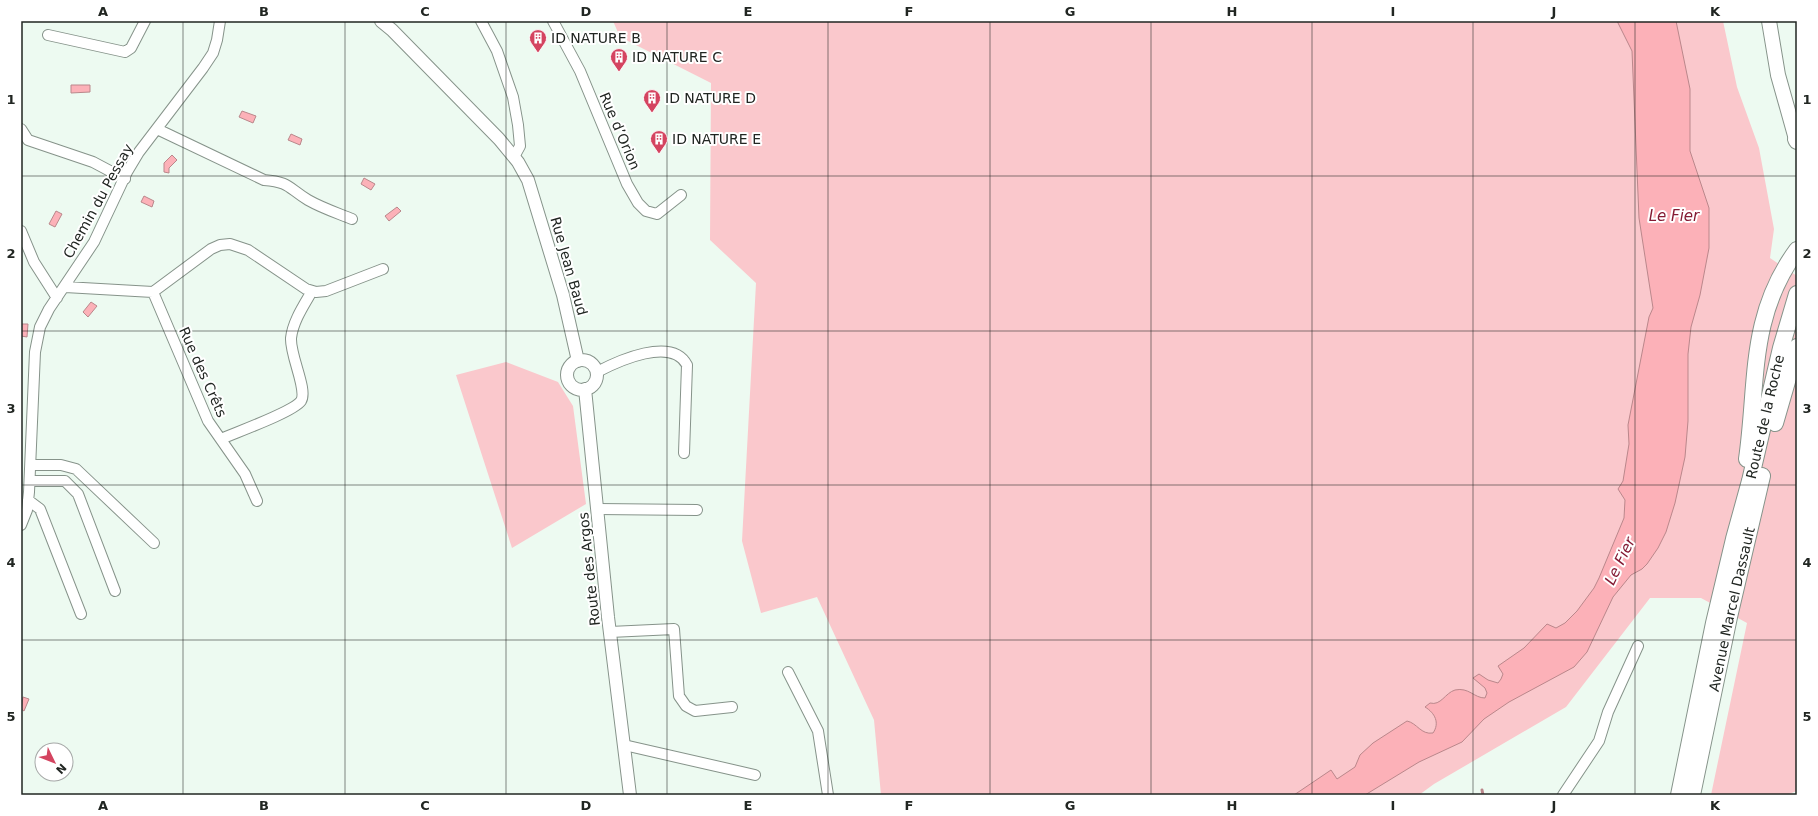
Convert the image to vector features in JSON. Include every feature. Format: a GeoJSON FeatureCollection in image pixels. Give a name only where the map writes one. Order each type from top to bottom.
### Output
{"type":"FeatureCollection","features":[{"type":"Feature","properties":{"kind":"highway"},"geometry":{"type":"LineString","coordinates":[[1734,539],[1747,457],[1755,362],[1759,334],[1770,298],[1784,270],[1797,250]]}},
{"type":"Feature","properties":{"kind":"highway","name":"Route de la Roche"},"geometry":{"type":"LineString","coordinates":[[1734,539],[1750,481],[1783,342],[1797,294]]}},
{"type":"Feature","properties":{"kind":"highway","name":"Route de la Roche"},"geometry":{"type":"LineString","coordinates":[[1774,423],[1788,349],[1797,317]]}},
{"type":"Feature","properties":{"kind":"highway"},"geometry":{"type":"LineString","coordinates":[[1774,423],[1797,347]]}},
{"type":"Feature","properties":{"kind":"highway","name":"Avenue Marcel Dassault"},"geometry":{"type":"LineString","coordinates":[[1694,791],[1729,617],[1774,423]]}},
{"type":"Feature","properties":{"kind":"highway","name":"Avenue Marcel Dassault"},"geometry":{"type":"LineString","coordinates":[[1679,795],[1734,539]]}},
{"type":"Feature","properties":{"kind":"main road"},"geometry":{"type":"LineString","coordinates":[[1769,21],[1778,75],[1797,140]]}},
{"type":"Feature","properties":{"kind":"main road"},"geometry":{"type":"LineString","coordinates":[[1779,21],[1779,35],[1785,72],[1797,122]]}},
{"type":"Feature","properties":{"kind":"street"},"geometry":{"type":"LineString","coordinates":[[48,35],[125,52],[131,48],[145,21]]}},
{"type":"Feature","properties":{"kind":"street","name":"Chemin du Pessay"},"geometry":{"type":"LineString","coordinates":[[21,525],[27,510],[30,481],[35,352],[40,327],[49,309],[94,242],[140,152],[204,68],[213,53],[220,21]]}},
{"type":"Feature","properties":{"kind":"street","name":"Rue Jean Baud"},"geometry":{"type":"LineString","coordinates":[[381,21],[499,139],[514,157],[528,180],[563,295],[578,360]]}},
{"type":"Feature","properties":{"kind":"street"},"geometry":{"type":"LineString","coordinates":[[481,21],[497,51],[512,97],[518,125],[520,146],[514,157]]}},
{"type":"Feature","properties":{"kind":"street","name":"Rue d’Orion"},"geometry":{"type":"LineString","coordinates":[[553,21],[580,71],[627,184],[638,203],[646,211],[656,214],[681,195]]}},
{"type":"Feature","properties":{"kind":"street"},"geometry":{"type":"LineString","coordinates":[[21,129],[28,140],[93,162],[125,179]]}},
{"type":"Feature","properties":{"kind":"street"},"geometry":{"type":"LineString","coordinates":[[157,129],[264,180],[281,182],[290,186],[308,200],[352,219]]}},
{"type":"Feature","properties":{"kind":"street"},"geometry":{"type":"LineString","coordinates":[[21,231],[34,262],[57,298]]}},
{"type":"Feature","properties":{"kind":"street"},"geometry":{"type":"LineString","coordinates":[[65,287],[153,292],[211,249],[220,245],[230,244],[248,250],[306,289],[312,291],[326,291],[382,269]]}},
{"type":"Feature","properties":{"kind":"street"},"geometry":{"type":"LineString","coordinates":[[221,439],[292,409],[302,400],[304,390],[294,360],[291,338],[297,319],[312,291]]}},
{"type":"Feature","properties":{"kind":"street","name":"Rue des Crêts"},"geometry":{"type":"LineString","coordinates":[[153,292],[208,421],[245,474],[257,501]]}},
{"type":"Feature","properties":{"kind":"street"},"geometry":{"type":"LineString","coordinates":[[597,372],[618,361],[658,351],[674,353],[684,360],[687,365],[684,453]]}},
{"type":"Feature","properties":{"kind":"street"},"geometry":{"type":"LineString","coordinates":[[578,360],[586,360],[593,365],[597,372],[595,382],[591,387],[585,389],[579,389],[572,386],[568,377],[569,368],[578,360]]}},
{"type":"Feature","properties":{"kind":"street","name":"Route des Argos"},"geometry":{"type":"LineString","coordinates":[[585,389],[610,632],[630,795]]}},
{"type":"Feature","properties":{"kind":"street"},"geometry":{"type":"LineString","coordinates":[[31,465],[61,465],[76,469],[154,543]]}},
{"type":"Feature","properties":{"kind":"street"},"geometry":{"type":"LineString","coordinates":[[30,481],[64,481],[78,494],[115,591]]}},
{"type":"Feature","properties":{"kind":"street"},"geometry":{"type":"LineString","coordinates":[[28,500],[40,509],[81,614]]}},
{"type":"Feature","properties":{"kind":"street"},"geometry":{"type":"LineString","coordinates":[[598,509],[696,510]]}},
{"type":"Feature","properties":{"kind":"street"},"geometry":{"type":"LineString","coordinates":[[610,632],[674,629],[679,696],[686,706],[695,710],[732,707]]}},
{"type":"Feature","properties":{"kind":"street"},"geometry":{"type":"LineString","coordinates":[[1563,795],[1599,741],[1608,712],[1638,646]]}},
{"type":"Feature","properties":{"kind":"street"},"geometry":{"type":"LineString","coordinates":[[788,672],[818,731],[828,795]]}},
{"type":"Feature","properties":{"kind":"street"},"geometry":{"type":"LineString","coordinates":[[624,745],[755,775]]}},
{"type":"Feature","properties":{"kind":"shaded area"},"geometry":{"type":"Polygon","coordinates":[[[613,21],[1723,21],[1737,87],[1759,148],[1774,229],[1770,258],[1797,276],[1797,791],[1786,795],[1711,795],[1747,623],[1701,598],[1650,598],[1566,707],[1434,784],[1419,795],[881,795],[874,720],[817,597],[761,613],[742,541],[756,283],[710,240],[711,83],[620,37],[613,21]]]}},
{"type":"Feature","properties":{"kind":"shaded area"},"geometry":{"type":"Polygon","coordinates":[[[506,362],[558,382],[573,406],[586,504],[512,548],[456,375],[506,362]]]}},
{"type":"Feature","properties":{"kind":"water","name":"Le Fier"},"geometry":{"type":"Polygon","coordinates":[[[1617,21],[1676,21],[1690,89],[1690,151],[1709,208],[1709,248],[1700,295],[1691,327],[1688,354],[1688,421],[1685,457],[1675,503],[1666,532],[1658,548],[1647,564],[1642,569],[1631,575],[1613,597],[1587,652],[1574,667],[1509,702],[1484,719],[1462,742],[1419,762],[1365,795],[1294,795],[1331,770],[1337,779],[1355,767],[1360,755],[1373,743],[1407,721],[1414,724],[1422,731],[1433,733],[1436,726],[1435,718],[1429,709],[1425,707],[1430,703],[1437,703],[1455,690],[1460,689],[1468,691],[1481,698],[1485,698],[1487,693],[1485,688],[1473,678],[1479,674],[1488,680],[1498,683],[1503,674],[1498,666],[1524,648],[1547,624],[1556,628],[1565,623],[1577,611],[1594,588],[1599,578],[1624,518],[1625,500],[1618,489],[1623,481],[1629,444],[1628,425],[1649,317],[1653,308],[1639,218],[1632,51],[1617,21]]]}},
{"type":"Feature","properties":{"kind":"water"},"geometry":{"type":"Polygon","coordinates":[[[71,85],[90,85],[90,92],[71,93],[71,85]]]}},
{"type":"Feature","properties":{"kind":"water"},"geometry":{"type":"Polygon","coordinates":[[[242,111],[256,116],[253,123],[239,117],[242,111]]]}},
{"type":"Feature","properties":{"kind":"water"},"geometry":{"type":"Polygon","coordinates":[[[291,134],[302,139],[300,145],[288,140],[291,134]]]}},
{"type":"Feature","properties":{"kind":"water"},"geometry":{"type":"Polygon","coordinates":[[[172,155],[177,160],[169,168],[169,173],[164,172],[164,163],[172,155]]]}},
{"type":"Feature","properties":{"kind":"water"},"geometry":{"type":"Polygon","coordinates":[[[364,178],[375,184],[371,190],[361,184],[364,178]]]}},
{"type":"Feature","properties":{"kind":"water"},"geometry":{"type":"Polygon","coordinates":[[[144,196],[154,201],[152,207],[141,202],[144,196]]]}},
{"type":"Feature","properties":{"kind":"water"},"geometry":{"type":"Polygon","coordinates":[[[397,207],[401,211],[389,221],[385,216],[397,207]]]}},
{"type":"Feature","properties":{"kind":"water"},"geometry":{"type":"Polygon","coordinates":[[[56,211],[62,214],[55,227],[49,224],[56,211]]]}},
{"type":"Feature","properties":{"kind":"water"},"geometry":{"type":"Polygon","coordinates":[[[91,302],[97,306],[88,317],[83,312],[91,302]]]}},
{"type":"Feature","properties":{"kind":"water"},"geometry":{"type":"Polygon","coordinates":[[[21,324],[28,324],[27,337],[21,336],[21,324]]]}},
{"type":"Feature","properties":{"kind":"water"},"geometry":{"type":"Polygon","coordinates":[[[23,697],[29,699],[24,711],[21,709],[23,697]]]}},
{"type":"Feature","properties":{"kind":"waterway"},"geometry":{"type":"LineString","coordinates":[[1482,790],[1483,795]]}},
{"type":"Feature","properties":{"kind":"place","name":"ID NATURE B"},"geometry":{"type":"Point","coordinates":[538,53]}},
{"type":"Feature","properties":{"kind":"place","name":"ID NATURE C"},"geometry":{"type":"Point","coordinates":[619,72]}},
{"type":"Feature","properties":{"kind":"place","name":"ID NATURE D"},"geometry":{"type":"Point","coordinates":[652,113]}},
{"type":"Feature","properties":{"kind":"place","name":"ID NATURE E"},"geometry":{"type":"Point","coordinates":[659,154]}}]}
